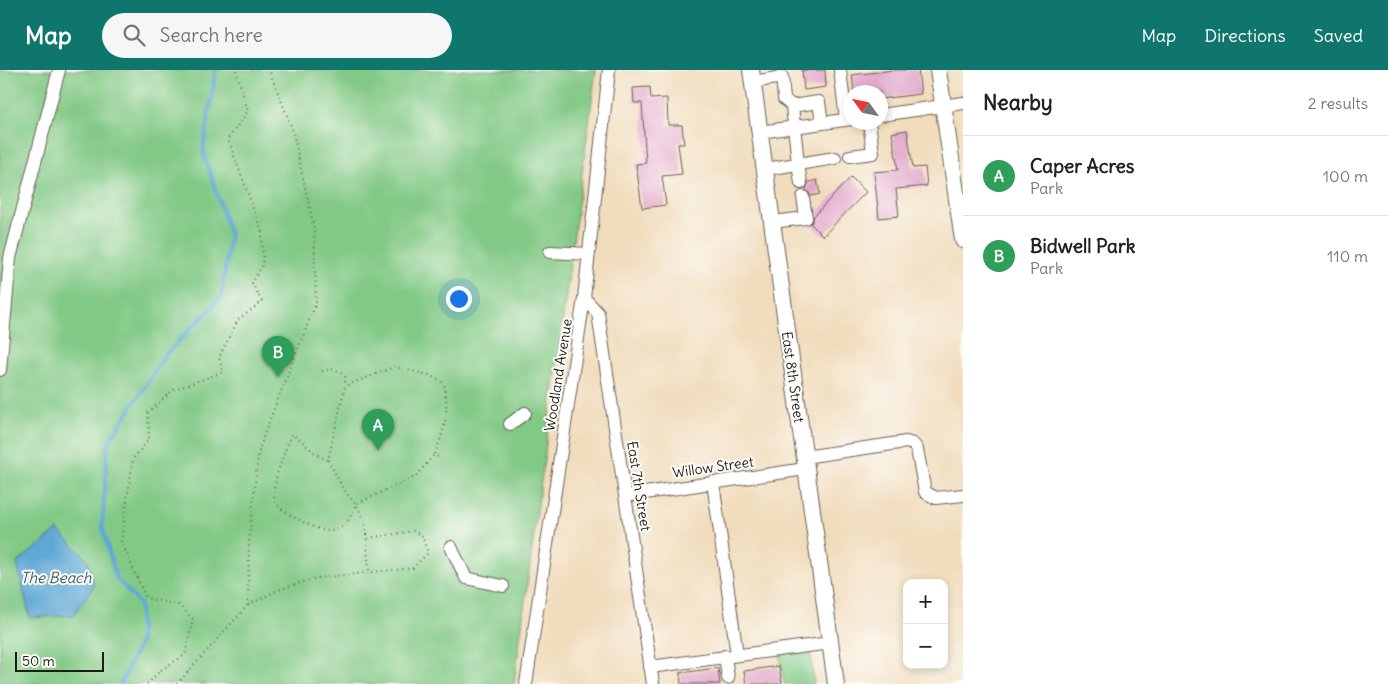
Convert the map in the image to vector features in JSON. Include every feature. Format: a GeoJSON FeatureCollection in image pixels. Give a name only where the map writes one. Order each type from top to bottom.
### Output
{"type":"FeatureCollection","features":[{"type":"Feature","properties":{"kind":"main road"},"geometry":{"type":"LineString","coordinates":[[938,70],[963,240]]}},
{"type":"Feature","properties":{"kind":"main road","name":"East 8th Street"},"geometry":{"type":"LineString","coordinates":[[752,76],[836,684]]}},
{"type":"Feature","properties":{"kind":"street"},"geometry":{"type":"LineString","coordinates":[[0,370],[10,258],[59,70]]}},
{"type":"Feature","properties":{"kind":"street","name":"Woodland Avenue"},"geometry":{"type":"LineString","coordinates":[[526,684],[584,298],[609,70]]}},
{"type":"Feature","properties":{"kind":"street"},"geometry":{"type":"LineString","coordinates":[[840,70],[843,89]]}},
{"type":"Feature","properties":{"kind":"street"},"geometry":{"type":"LineString","coordinates":[[752,76],[782,77],[784,100],[792,106],[819,102],[822,123]]}},
{"type":"Feature","properties":{"kind":"street"},"geometry":{"type":"LineString","coordinates":[[888,114],[963,104]]}},
{"type":"Feature","properties":{"kind":"street"},"geometry":{"type":"LineString","coordinates":[[792,106],[801,183]]}},
{"type":"Feature","properties":{"kind":"street"},"geometry":{"type":"LineString","coordinates":[[760,132],[843,121]]}},
{"type":"Feature","properties":{"kind":"street"},"geometry":{"type":"LineString","coordinates":[[850,156],[873,153],[870,130]]}},
{"type":"Feature","properties":{"kind":"street"},"geometry":{"type":"LineString","coordinates":[[765,169],[835,158]]}},
{"type":"Feature","properties":{"kind":"street"},"geometry":{"type":"LineString","coordinates":[[772,222],[806,218],[803,197]]}},
{"type":"Feature","properties":{"kind":"street"},"geometry":{"type":"LineString","coordinates":[[550,252],[589,254]]}},
{"type":"Feature","properties":{"kind":"street","name":"East 7th Street"},"geometry":{"type":"LineString","coordinates":[[584,298],[598,313],[653,684]]}},
{"type":"Feature","properties":{"kind":"street"},"geometry":{"type":"LineString","coordinates":[[510,424],[525,413]]}},
{"type":"Feature","properties":{"kind":"street","name":"Willow Street"},"geometry":{"type":"LineString","coordinates":[[626,496],[713,482],[906,442],[913,444],[917,449],[925,492],[936,498],[963,495]]}},
{"type":"Feature","properties":{"kind":"street"},"geometry":{"type":"LineString","coordinates":[[713,482],[731,656],[728,678]]}},
{"type":"Feature","properties":{"kind":"street"},"geometry":{"type":"LineString","coordinates":[[451,547],[466,578],[503,586]]}},
{"type":"Feature","properties":{"kind":"street"},"geometry":{"type":"LineString","coordinates":[[650,667],[830,643]]}},
{"type":"Feature","properties":{"kind":"path"},"geometry":{"type":"LineString","coordinates":[[147,684],[161,670],[185,655],[193,618],[179,605],[146,598],[121,541],[133,459],[149,439],[148,413],[173,390],[223,372],[219,357],[238,320],[262,302],[252,282],[263,264],[262,232],[228,139],[248,111],[236,70]]}},
{"type":"Feature","properties":{"kind":"path"},"geometry":{"type":"LineString","coordinates":[[248,604],[249,540],[258,455],[265,432],[316,303],[314,228],[292,128],[269,70]]}},
{"type":"Feature","properties":{"kind":"path"},"geometry":{"type":"LineString","coordinates":[[328,460],[320,457],[306,442],[292,434],[283,457],[275,489],[275,501],[282,511],[320,529],[332,531],[344,526],[356,504],[416,476],[434,455],[446,426],[447,402],[444,383],[429,375],[394,366],[345,386]]}},
{"type":"Feature","properties":{"kind":"path"},"geometry":{"type":"LineString","coordinates":[[322,370],[331,368],[341,372],[345,377],[345,386],[328,460],[345,492],[356,504],[365,522],[368,538],[369,571]]}},
{"type":"Feature","properties":{"kind":"path"},"geometry":{"type":"LineString","coordinates":[[434,455],[438,457]]}},
{"type":"Feature","properties":{"kind":"path"},"geometry":{"type":"LineString","coordinates":[[177,684],[248,604],[278,590],[316,578],[369,571],[414,568],[428,553],[422,536],[414,531],[368,538]]}},
{"type":"Feature","properties":{"kind":"green space"},"geometry":{"type":"Polygon","coordinates":[[[0,70],[596,70],[514,684],[0,684],[0,70]]]}},
{"type":"Feature","properties":{"kind":"green space"},"geometry":{"type":"Polygon","coordinates":[[[810,650],[814,684],[784,684],[780,655],[810,650]]]}},
{"type":"Feature","properties":{"kind":"water","name":"The Beach"},"geometry":{"type":"Polygon","coordinates":[[[58,530],[88,560],[94,586],[73,615],[30,618],[17,563],[58,530]]]}},
{"type":"Feature","properties":{"kind":"building"},"geometry":{"type":"Polygon","coordinates":[[[802,70],[825,70],[826,87],[804,90],[802,70]]]}},
{"type":"Feature","properties":{"kind":"building"},"geometry":{"type":"Polygon","coordinates":[[[894,70],[918,70],[921,94],[888,98],[888,85],[853,85],[852,75],[894,70]]]}},
{"type":"Feature","properties":{"kind":"building"},"geometry":{"type":"Polygon","coordinates":[[[650,87],[651,99],[667,98],[668,125],[682,125],[684,144],[678,144],[682,174],[662,176],[666,205],[642,208],[636,164],[646,163],[642,103],[634,103],[633,88],[650,87]]]}},
{"type":"Feature","properties":{"kind":"building"},"geometry":{"type":"Polygon","coordinates":[[[907,130],[913,168],[925,167],[927,186],[896,189],[899,216],[879,218],[874,172],[898,170],[892,133],[907,130]]]}},
{"type":"Feature","properties":{"kind":"building"},"geometry":{"type":"Polygon","coordinates":[[[851,177],[866,192],[823,236],[811,224],[814,216],[851,177]]]}},
{"type":"Feature","properties":{"kind":"building"},"geometry":{"type":"Polygon","coordinates":[[[817,180],[820,194],[811,196],[806,189],[809,182],[817,180]]]}},
{"type":"Feature","properties":{"kind":"building"},"geometry":{"type":"Polygon","coordinates":[[[779,666],[782,684],[746,684],[744,671],[779,666]]]}},
{"type":"Feature","properties":{"kind":"building"},"geometry":{"type":"Polygon","coordinates":[[[718,668],[720,684],[681,684],[680,673],[718,668]]]}},
{"type":"Feature","properties":{"kind":"waterway"},"geometry":{"type":"LineString","coordinates":[[121,684],[140,642],[140,604],[116,578],[102,526],[108,443],[166,354],[221,298],[230,235],[203,151],[216,70]]}},
{"type":"Feature","properties":{"kind":"place","name":"Bidwell Park"},"geometry":{"type":"Point","coordinates":[278,377]}},
{"type":"Feature","properties":{"kind":"place","name":"Caper Acres"},"geometry":{"type":"Point","coordinates":[378,450]}}]}
